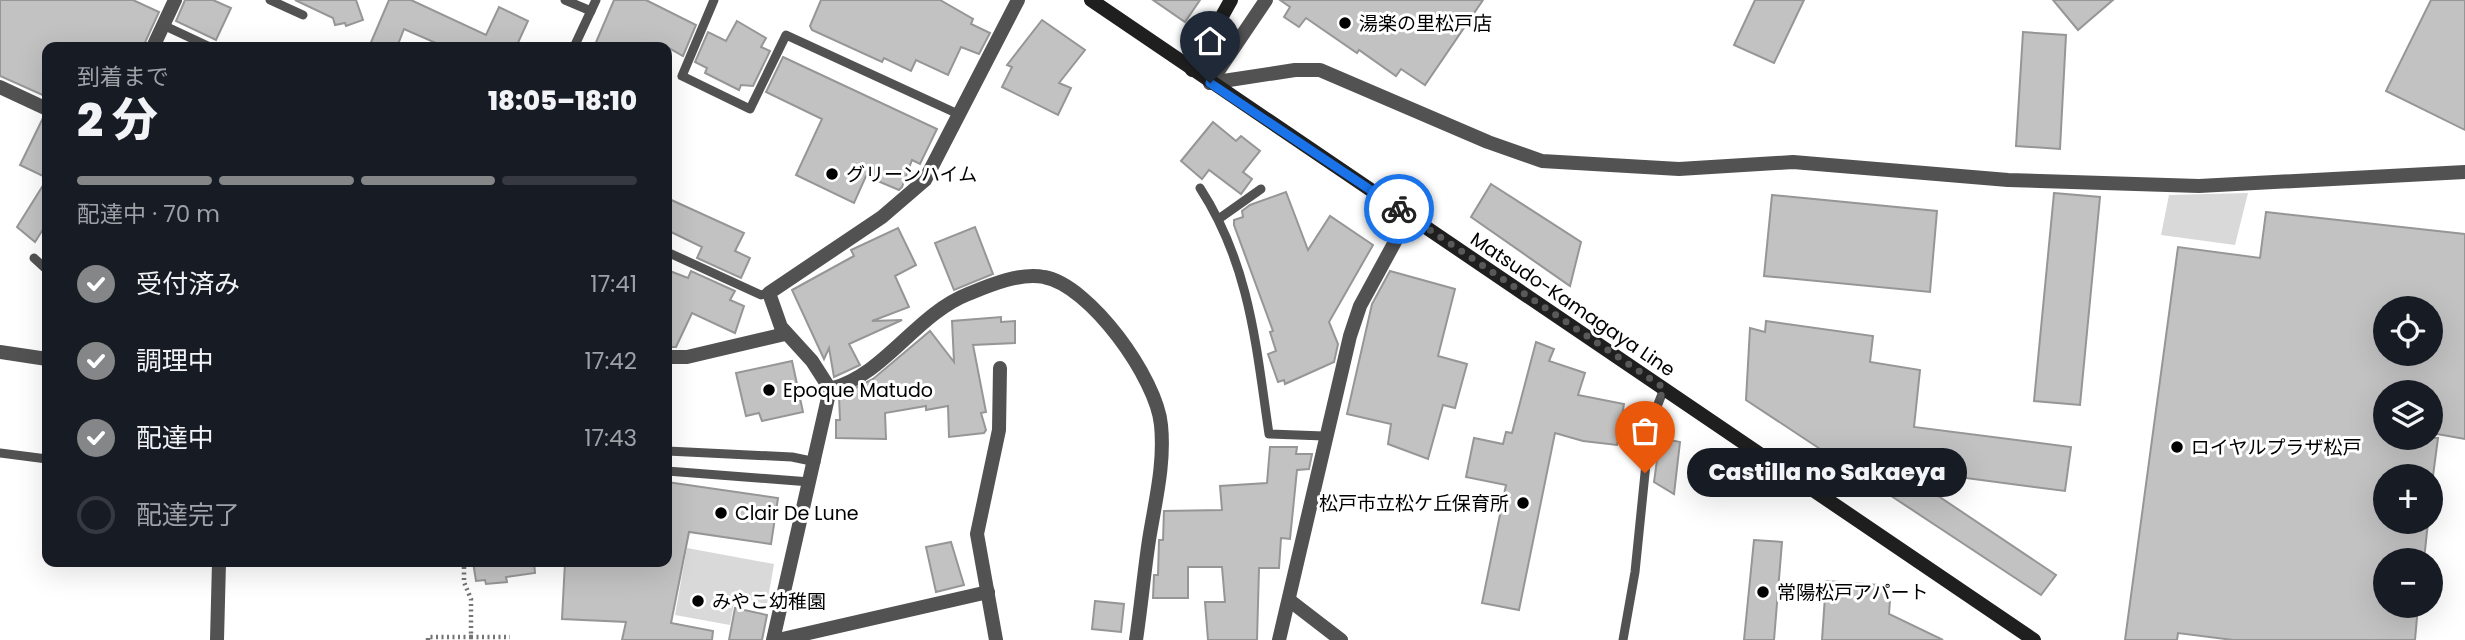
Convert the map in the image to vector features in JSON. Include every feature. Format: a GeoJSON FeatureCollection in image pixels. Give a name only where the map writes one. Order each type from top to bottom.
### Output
{"type":"FeatureCollection","features":[{"type":"Feature","properties":{"kind":"main road","name":"Matsudo-Kamagaya Line"},"geometry":{"type":"LineString","coordinates":[[1091,0],[2034,640]]}},
{"type":"Feature","properties":{"kind":"main road"},"geometry":{"type":"LineString","coordinates":[[1192,70],[1231,0]]}},
{"type":"Feature","properties":{"kind":"street"},"geometry":{"type":"LineString","coordinates":[[988,592],[776,640],[778,611],[816,462],[830,389],[812,361],[786,334],[769,293],[882,217],[925,180],[1018,0]]}},
{"type":"Feature","properties":{"kind":"street"},"geometry":{"type":"LineString","coordinates":[[1210,83],[1266,0]]}},
{"type":"Feature","properties":{"kind":"street"},"geometry":{"type":"LineString","coordinates":[[155,42],[171,1]]}},
{"type":"Feature","properties":{"kind":"street"},"geometry":{"type":"LineString","coordinates":[[1210,83],[1296,70],[1321,70],[1488,142],[1542,161],[1679,169],[1755,167],[1793,162],[2008,180],[2199,186],[2465,172]]}},
{"type":"Feature","properties":{"kind":"street"},"geometry":{"type":"LineString","coordinates":[[0,87],[42,107]]}},
{"type":"Feature","properties":{"kind":"street"},"geometry":{"type":"LineString","coordinates":[[1279,640],[1324,436],[1360,306],[1409,216]]}},
{"type":"Feature","properties":{"kind":"street"},"geometry":{"type":"LineString","coordinates":[[830,389],[856,380],[948,302],[998,282],[1041,276],[1067,283],[1101,314],[1112,328],[1147,385],[1161,422],[1159,486],[1136,640]]}},
{"type":"Feature","properties":{"kind":"street"},"geometry":{"type":"LineString","coordinates":[[672,357],[687,356],[786,334]]}},
{"type":"Feature","properties":{"kind":"street"},"geometry":{"type":"LineString","coordinates":[[0,352],[42,358]]}},
{"type":"Feature","properties":{"kind":"street"},"geometry":{"type":"LineString","coordinates":[[996,640],[977,534],[999,430],[1000,368]]}},
{"type":"Feature","properties":{"kind":"street"},"geometry":{"type":"LineString","coordinates":[[217,640],[219,567]]}},
{"type":"Feature","properties":{"kind":"street"},"geometry":{"type":"LineString","coordinates":[[1289,600],[1341,640]]}},
{"type":"Feature","properties":{"kind":"lane"},"geometry":{"type":"LineString","coordinates":[[270,0],[303,15]]}},
{"type":"Feature","properties":{"kind":"lane"},"geometry":{"type":"LineString","coordinates":[[565,0],[591,11]]}},
{"type":"Feature","properties":{"kind":"lane"},"geometry":{"type":"LineString","coordinates":[[576,42],[596,0]]}},
{"type":"Feature","properties":{"kind":"lane"},"geometry":{"type":"LineString","coordinates":[[714,0],[682,76],[750,109],[786,35],[958,114]]}},
{"type":"Feature","properties":{"kind":"lane"},"geometry":{"type":"LineString","coordinates":[[163,25],[199,42]]}},
{"type":"Feature","properties":{"kind":"lane"},"geometry":{"type":"LineString","coordinates":[[1200,188],[1220,218],[1250,303],[1269,434],[1324,436]]}},
{"type":"Feature","properties":{"kind":"lane"},"geometry":{"type":"LineString","coordinates":[[1220,218],[1261,189]]}},
{"type":"Feature","properties":{"kind":"lane"},"geometry":{"type":"LineString","coordinates":[[672,254],[761,295],[769,293]]}},
{"type":"Feature","properties":{"kind":"lane"},"geometry":{"type":"LineString","coordinates":[[34,258],[42,265]]}},
{"type":"Feature","properties":{"kind":"lane"},"geometry":{"type":"LineString","coordinates":[[1623,640],[1635,572],[1650,424],[1664,388]]}},
{"type":"Feature","properties":{"kind":"lane"},"geometry":{"type":"LineString","coordinates":[[672,451],[792,457],[816,462]]}},
{"type":"Feature","properties":{"kind":"lane"},"geometry":{"type":"LineString","coordinates":[[0,453],[42,458]]}},
{"type":"Feature","properties":{"kind":"lane"},"geometry":{"type":"LineString","coordinates":[[672,471],[810,482]]}},
{"type":"Feature","properties":{"kind":"path"},"geometry":{"type":"LineString","coordinates":[[464,567],[464,582],[471,599],[471,636]]}},
{"type":"Feature","properties":{"kind":"path"},"geometry":{"type":"LineString","coordinates":[[428,640],[428,637],[510,637]]}},
{"type":"Feature","properties":{"kind":"shaded area"},"geometry":{"type":"Polygon","coordinates":[[[2248,193],[2235,245],[2161,235],[2169,195],[2248,193]]]}},
{"type":"Feature","properties":{"kind":"shaded area"},"geometry":{"type":"Polygon","coordinates":[[[687,548],[774,564],[767,604],[735,598],[730,625],[675,615],[687,548]]]}},
{"type":"Feature","properties":{"kind":"building"},"geometry":{"type":"Polygon","coordinates":[[[0,0],[133,0],[159,12],[145,42],[42,42],[42,95],[0,76],[0,0]]]}},
{"type":"Feature","properties":{"kind":"building"},"geometry":{"type":"Polygon","coordinates":[[[185,0],[213,0],[231,8],[216,40],[176,21],[185,0]]]}},
{"type":"Feature","properties":{"kind":"building"},"geometry":{"type":"Polygon","coordinates":[[[295,0],[356,0],[363,20],[346,26],[345,23],[335,25],[333,18],[295,0]]]}},
{"type":"Feature","properties":{"kind":"building"},"geometry":{"type":"Polygon","coordinates":[[[389,0],[411,0],[486,35],[499,7],[528,21],[518,42],[434,42],[404,29],[399,42],[371,42],[389,0]]]}},
{"type":"Feature","properties":{"kind":"building"},"geometry":{"type":"Polygon","coordinates":[[[614,0],[646,0],[696,25],[683,56],[672,50],[672,42],[596,42],[614,0]]]}},
{"type":"Feature","properties":{"kind":"building"},"geometry":{"type":"Polygon","coordinates":[[[821,0],[940,0],[973,19],[971,24],[990,33],[979,54],[961,47],[948,75],[916,60],[911,71],[884,58],[882,62],[812,30],[810,26],[821,0]]]}},
{"type":"Feature","properties":{"kind":"building"},"geometry":{"type":"Polygon","coordinates":[[[1153,0],[1200,0],[1185,22],[1153,0]]]}},
{"type":"Feature","properties":{"kind":"building"},"geometry":{"type":"Polygon","coordinates":[[[1280,0],[1483,0],[1425,85],[1401,69],[1396,76],[1306,18],[1299,27],[1284,17],[1290,7],[1280,0]]]}},
{"type":"Feature","properties":{"kind":"building"},"geometry":{"type":"Polygon","coordinates":[[[1755,0],[1804,0],[1774,63],[1734,45],[1755,0]]]}},
{"type":"Feature","properties":{"kind":"building"},"geometry":{"type":"Polygon","coordinates":[[[2053,0],[2113,0],[2078,30],[2053,0]]]}},
{"type":"Feature","properties":{"kind":"building"},"geometry":{"type":"Polygon","coordinates":[[[2431,0],[2465,0],[2465,130],[2386,91],[2431,0]]]}},
{"type":"Feature","properties":{"kind":"building"},"geometry":{"type":"Polygon","coordinates":[[[1042,20],[1085,50],[1059,83],[1071,88],[1058,115],[1002,87],[1012,67],[1007,65],[1042,20]]]}},
{"type":"Feature","properties":{"kind":"building"},"geometry":{"type":"Polygon","coordinates":[[[737,21],[766,38],[761,47],[770,51],[753,86],[741,85],[739,90],[705,73],[707,68],[695,62],[708,32],[726,41],[737,21]]]}},
{"type":"Feature","properties":{"kind":"building"},"geometry":{"type":"Polygon","coordinates":[[[2023,32],[2066,35],[2060,149],[2016,146],[2023,32]]]}},
{"type":"Feature","properties":{"kind":"building"},"geometry":{"type":"Polygon","coordinates":[[[783,57],[937,129],[920,164],[912,160],[899,190],[866,176],[854,203],[796,175],[822,119],[766,92],[783,57]]]}},
{"type":"Feature","properties":{"kind":"building"},"geometry":{"type":"Polygon","coordinates":[[[42,120],[42,176],[20,165],[42,120]]]}},
{"type":"Feature","properties":{"kind":"building"},"geometry":{"type":"Polygon","coordinates":[[[1213,122],[1236,141],[1241,136],[1260,151],[1243,172],[1252,179],[1241,194],[1209,170],[1202,179],[1181,161],[1213,122]]]}},
{"type":"Feature","properties":{"kind":"building"},"geometry":{"type":"Polygon","coordinates":[[[1491,184],[1581,242],[1570,286],[1471,217],[1491,184]]]}},
{"type":"Feature","properties":{"kind":"building"},"geometry":{"type":"Polygon","coordinates":[[[42,187],[42,231],[35,242],[17,227],[42,187]]]}},
{"type":"Feature","properties":{"kind":"building"},"geometry":{"type":"Polygon","coordinates":[[[1286,192],[1308,250],[1330,216],[1373,245],[1329,322],[1338,344],[1334,362],[1285,384],[1284,380],[1278,382],[1268,354],[1276,351],[1270,332],[1273,331],[1234,220],[1243,217],[1242,211],[1250,205],[1286,192]]]}},
{"type":"Feature","properties":{"kind":"building"},"geometry":{"type":"Polygon","coordinates":[[[2054,193],[2100,197],[2080,405],[2034,401],[2054,193]]]}},
{"type":"Feature","properties":{"kind":"building"},"geometry":{"type":"Polygon","coordinates":[[[1772,195],[1937,211],[1930,292],[1764,276],[1772,195]]]}},
{"type":"Feature","properties":{"kind":"building"},"geometry":{"type":"Polygon","coordinates":[[[672,200],[744,233],[735,251],[750,258],[741,278],[697,258],[702,247],[672,232],[672,200]]]}},
{"type":"Feature","properties":{"kind":"building"},"geometry":{"type":"Polygon","coordinates":[[[2266,212],[2465,234],[2465,439],[2443,435],[2443,380],[2373,380],[2373,450],[2436,450],[2435,464],[2373,464],[2373,534],[2427,534],[2425,548],[2373,548],[2373,618],[2417,618],[2415,640],[2233,640],[2178,633],[2177,640],[2125,640],[2178,247],[2260,258],[2266,212]]]}},
{"type":"Feature","properties":{"kind":"building"},"geometry":{"type":"Polygon","coordinates":[[[975,227],[993,274],[954,290],[935,243],[975,227]]]}},
{"type":"Feature","properties":{"kind":"building"},"geometry":{"type":"Polygon","coordinates":[[[898,228],[916,265],[895,276],[909,307],[872,321],[902,320],[849,344],[860,365],[834,377],[829,348],[824,359],[792,290],[854,256],[851,250],[898,228]]]}},
{"type":"Feature","properties":{"kind":"building"},"geometry":{"type":"Polygon","coordinates":[[[691,271],[735,291],[730,300],[744,306],[735,333],[692,313],[676,347],[672,347],[672,272],[688,278],[691,271]]]}},
{"type":"Feature","properties":{"kind":"building"},"geometry":{"type":"Polygon","coordinates":[[[1390,271],[1455,289],[1438,356],[1467,364],[1455,408],[1443,405],[1428,459],[1388,444],[1391,424],[1347,414],[1372,304],[1390,271]]]}},
{"type":"Feature","properties":{"kind":"building"},"geometry":{"type":"Polygon","coordinates":[[[1001,317],[1001,322],[1015,321],[1015,343],[973,345],[986,412],[981,413],[986,430],[984,433],[949,437],[948,406],[926,410],[926,406],[885,413],[886,439],[836,438],[836,420],[840,420],[839,396],[873,379],[930,331],[954,362],[952,321],[1001,317]]]}},
{"type":"Feature","properties":{"kind":"building"},"geometry":{"type":"Polygon","coordinates":[[[1766,321],[1873,336],[1870,362],[1920,370],[1914,427],[2071,447],[2065,491],[1898,469],[2056,575],[2041,595],[1746,400],[1750,328],[1765,332],[1766,321]]]}},
{"type":"Feature","properties":{"kind":"building"},"geometry":{"type":"Polygon","coordinates":[[[1536,342],[1554,349],[1549,361],[1585,373],[1578,395],[1624,404],[1617,445],[1583,441],[1555,433],[1519,610],[1482,603],[1506,485],[1466,477],[1474,438],[1503,444],[1506,432],[1512,433],[1536,342]]]}},
{"type":"Feature","properties":{"kind":"building","name":"Epoque Matudo"},"geometry":{"type":"Polygon","coordinates":[[[792,361],[803,412],[762,421],[759,413],[746,416],[736,373],[792,361]]]}},
{"type":"Feature","properties":{"kind":"building"},"geometry":{"type":"Polygon","coordinates":[[[1660,438],[1680,442],[1674,494],[1654,482],[1660,438]]]}},
{"type":"Feature","properties":{"kind":"building"},"geometry":{"type":"Polygon","coordinates":[[[1270,447],[1297,447],[1296,454],[1312,454],[1309,469],[1297,470],[1290,539],[1281,538],[1279,568],[1259,568],[1257,640],[1208,640],[1205,602],[1225,602],[1222,567],[1188,567],[1188,598],[1153,598],[1154,575],[1158,575],[1159,540],[1163,540],[1164,511],[1222,510],[1220,486],[1267,483],[1270,447]]]}},
{"type":"Feature","properties":{"kind":"building"},"geometry":{"type":"Polygon","coordinates":[[[672,483],[778,498],[771,544],[689,532],[671,623],[713,631],[712,640],[622,640],[626,622],[562,619],[565,567],[672,567],[672,483]]]}},
{"type":"Feature","properties":{"kind":"building","name":"常陽松戸アパート"},"geometry":{"type":"Polygon","coordinates":[[[1754,540],[1782,542],[1774,640],[1744,640],[1754,540]]]}},
{"type":"Feature","properties":{"kind":"building"},"geometry":{"type":"Polygon","coordinates":[[[951,542],[964,585],[936,592],[926,547],[951,542]]]}},
{"type":"Feature","properties":{"kind":"building"},"geometry":{"type":"Polygon","coordinates":[[[474,567],[534,567],[535,573],[506,577],[507,582],[486,584],[485,580],[476,581],[474,567]]]}},
{"type":"Feature","properties":{"kind":"building"},"geometry":{"type":"Polygon","coordinates":[[[1826,581],[1891,586],[1889,614],[1943,640],[1822,640],[1826,581]]]}},
{"type":"Feature","properties":{"kind":"building"},"geometry":{"type":"Polygon","coordinates":[[[1095,601],[1124,604],[1121,632],[1092,629],[1095,601]]]}},
{"type":"Feature","properties":{"kind":"building"},"geometry":{"type":"Polygon","coordinates":[[[735,608],[767,615],[762,640],[729,640],[735,608]]]}},
{"type":"Feature","properties":{"kind":"way so far"},"geometry":{"type":"LineString","coordinates":[[1399,209],[1664,388],[1650,424],[1645,473]]}},
{"type":"Feature","properties":{"kind":"place","name":"湯楽の里松戸店"},"geometry":{"type":"Point","coordinates":[1345,23]}},
{"type":"Feature","properties":{"kind":"place","name":"グリーンハイム"},"geometry":{"type":"Point","coordinates":[832,174]}},
{"type":"Feature","properties":{"kind":"place","name":"Epoque Matudo"},"geometry":{"type":"Point","coordinates":[769,390]}},
{"type":"Feature","properties":{"kind":"place","name":"ロイヤルプラザ松戸"},"geometry":{"type":"Point","coordinates":[2177,447]}},
{"type":"Feature","properties":{"kind":"place","name":"Castilla no Sakaeya"},"geometry":{"type":"Point","coordinates":[1645,473]}},
{"type":"Feature","properties":{"kind":"place","name":"松戸市立松ケ丘保育所"},"geometry":{"type":"Point","coordinates":[1523,503]}},
{"type":"Feature","properties":{"kind":"place","name":"Clair De Lune"},"geometry":{"type":"Point","coordinates":[721,513]}},
{"type":"Feature","properties":{"kind":"place","name":"常陽松戸アパート"},"geometry":{"type":"Point","coordinates":[1763,592]}},
{"type":"Feature","properties":{"kind":"place","name":"みやこ幼稚園"},"geometry":{"type":"Point","coordinates":[698,601]}},
{"type":"Feature","properties":{"kind":"route"},"geometry":{"type":"LineString","coordinates":[[1210,83],[1399,209]]}}]}
